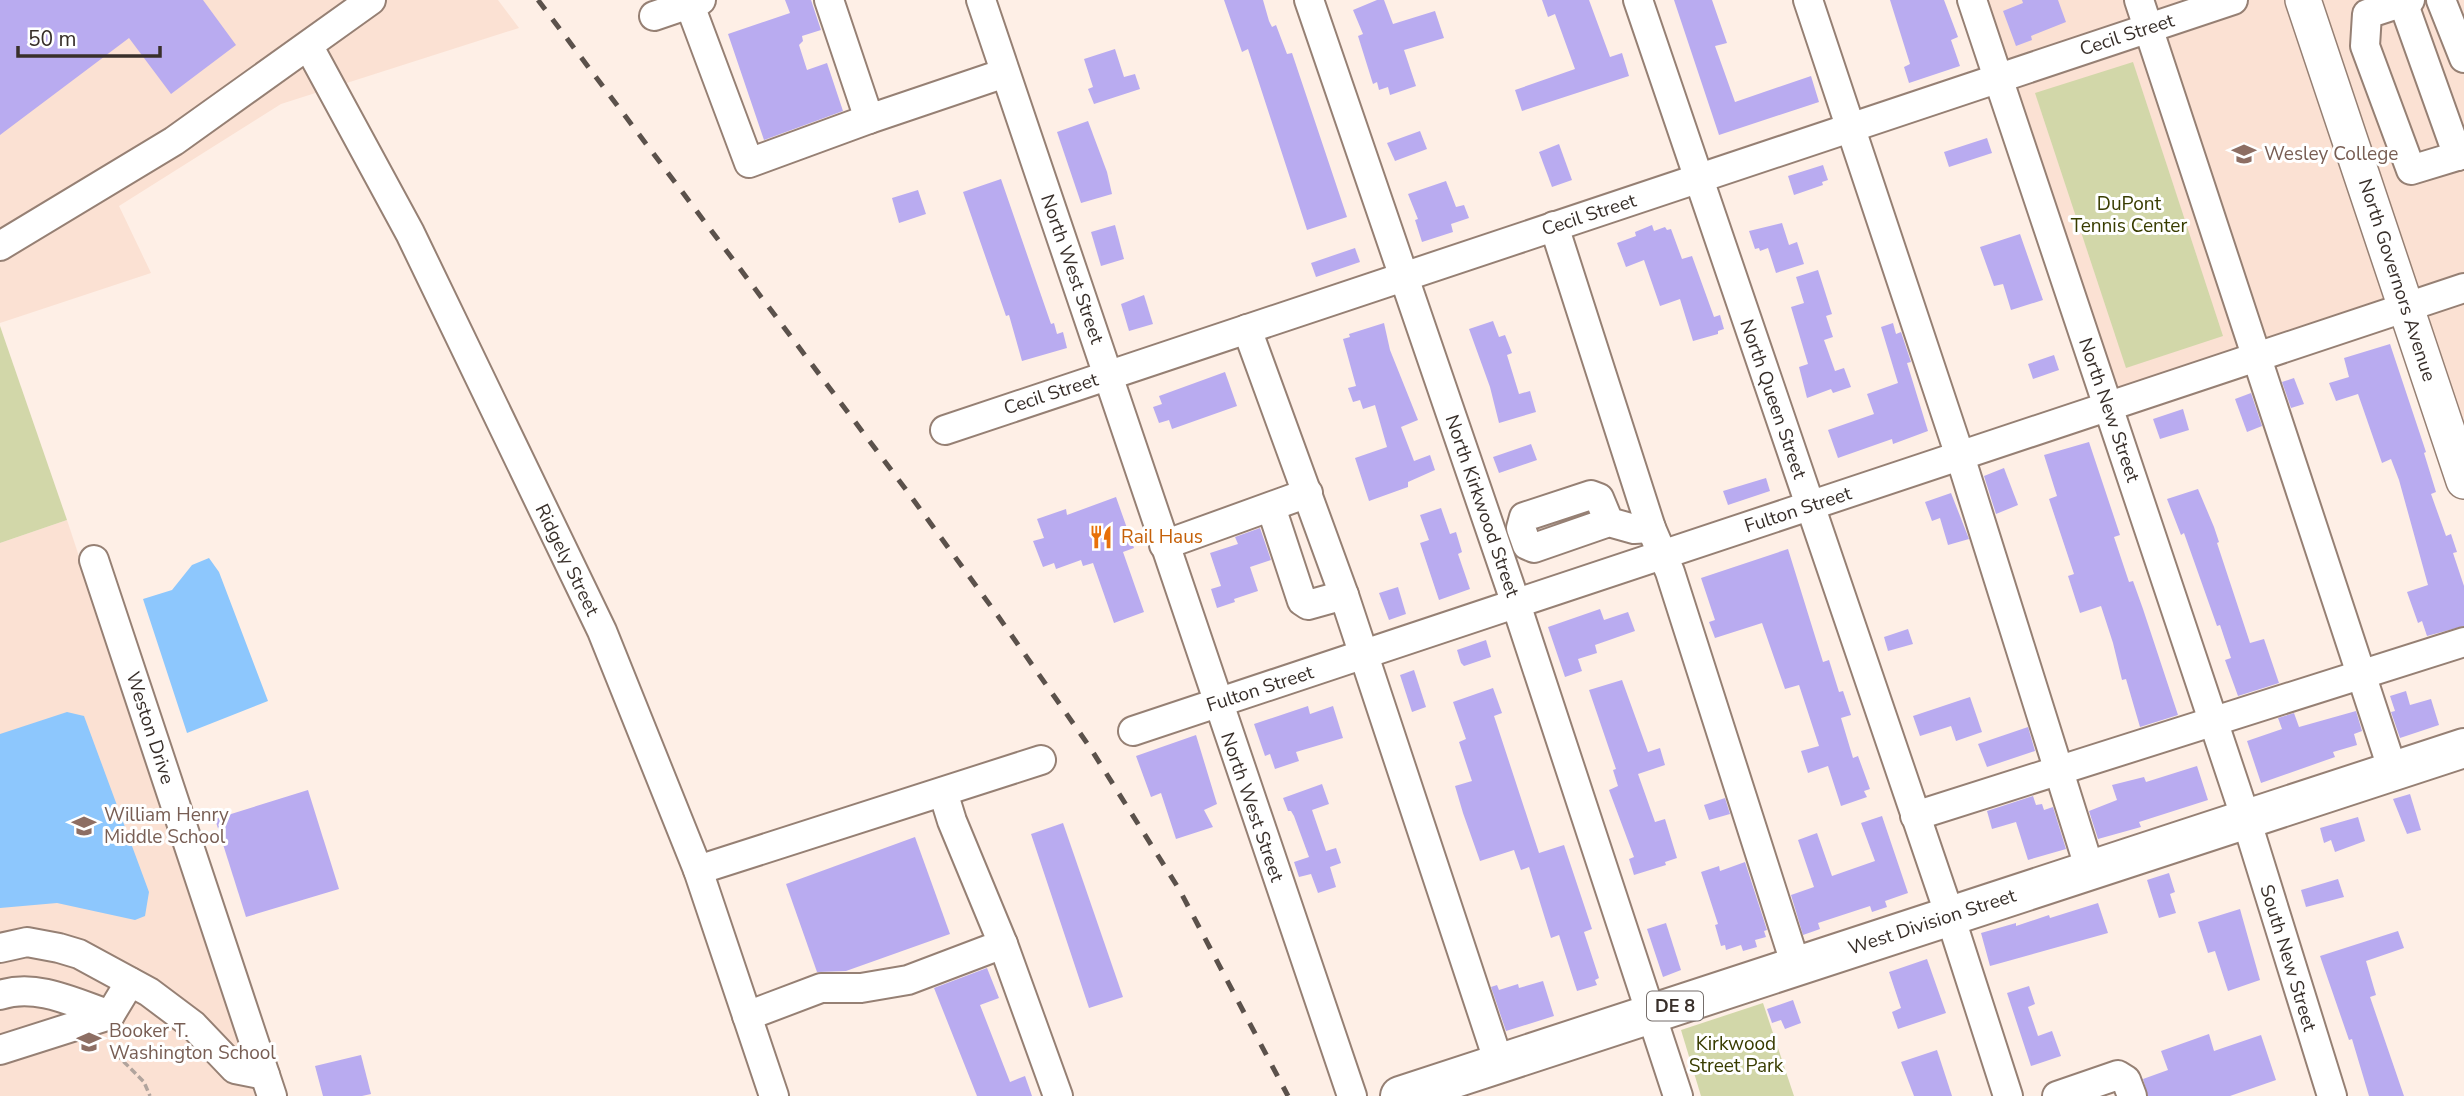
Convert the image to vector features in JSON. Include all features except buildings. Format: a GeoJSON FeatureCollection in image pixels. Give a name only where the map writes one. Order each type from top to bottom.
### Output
{"type":"FeatureCollection","features":[{"type":"Feature","properties":{"kind":"highway","name":"West Division Street"},"geometry":{"type":"LineString","coordinates":[[1400,1096],[2464,748]]}},
{"type":"Feature","properties":{"kind":"main road","name":"North Governors Avenue"},"geometry":{"type":"LineString","coordinates":[[2303,0],[2464,481]]}},
{"type":"Feature","properties":{"kind":"street"},"geometry":{"type":"LineString","coordinates":[[0,246],[174,141],[309,47],[371,0]]}},
{"type":"Feature","properties":{"kind":"street","name":"North West Street"},"geometry":{"type":"LineString","coordinates":[[981,0],[1109,375],[1216,703],[1352,1096]]}},
{"type":"Feature","properties":{"kind":"street","name":"North Kirkwood Street"},"geometry":{"type":"LineString","coordinates":[[1309,0],[1516,604],[1678,1096]]}},
{"type":"Feature","properties":{"kind":"street","name":"North Queen Street"},"geometry":{"type":"LineString","coordinates":[[1638,0],[1950,916],[2008,1096]]}},
{"type":"Feature","properties":{"kind":"street"},"geometry":{"type":"LineString","coordinates":[[1808,0],[1960,456],[2090,870]]}},
{"type":"Feature","properties":{"kind":"street","name":"North New Street"},"geometry":{"type":"LineString","coordinates":[[1972,0],[2246,820]]}},
{"type":"Feature","properties":{"kind":"street"},"geometry":{"type":"LineString","coordinates":[[2139,0],[2393,771]]}},
{"type":"Feature","properties":{"kind":"street","name":"Cecil Street"},"geometry":{"type":"LineString","coordinates":[[946,429],[2233,0]]}},
{"type":"Feature","properties":{"kind":"street"},"geometry":{"type":"LineString","coordinates":[[2441,0],[2464,58]]}},
{"type":"Feature","properties":{"kind":"street"},"geometry":{"type":"LineString","coordinates":[[654,16],[693,1],[749,163],[1005,73]]}},
{"type":"Feature","properties":{"kind":"street"},"geometry":{"type":"LineString","coordinates":[[2407,1],[2461,155],[2411,170],[2365,46],[2367,14],[2407,1]]}},
{"type":"Feature","properties":{"kind":"street"},"geometry":{"type":"LineString","coordinates":[[836,2],[869,119]]}},
{"type":"Feature","properties":{"kind":"street","name":"Ridgely Street"},"geometry":{"type":"LineString","coordinates":[[309,47],[410,233],[602,632],[698,870],[774,1096]]}},
{"type":"Feature","properties":{"kind":"street"},"geometry":{"type":"LineString","coordinates":[[1554,226],[1796,966]]}},
{"type":"Feature","properties":{"kind":"street","name":"Fulton Street"},"geometry":{"type":"LineString","coordinates":[[1133,731],[2464,288]]}},
{"type":"Feature","properties":{"kind":"street"},"geometry":{"type":"LineString","coordinates":[[1247,329],[1344,594],[1499,1063]]}},
{"type":"Feature","properties":{"kind":"street"},"geometry":{"type":"LineString","coordinates":[[1164,545],[1308,493]]}},
{"type":"Feature","properties":{"kind":"street"},"geometry":{"type":"LineString","coordinates":[[1271,507],[1303,601],[1308,605],[1344,594]]}},
{"type":"Feature","properties":{"kind":"street"},"geometry":{"type":"LineString","coordinates":[[1609,522],[1634,529],[1651,528]]}},
{"type":"Feature","properties":{"kind":"street","name":"Weston Drive"},"geometry":{"type":"LineString","coordinates":[[94,560],[268,1085]]}},
{"type":"Feature","properties":{"kind":"street"},"geometry":{"type":"LineString","coordinates":[[1916,816],[2464,642]]}},
{"type":"Feature","properties":{"kind":"street"},"geometry":{"type":"LineString","coordinates":[[698,870],[1041,760]]}},
{"type":"Feature","properties":{"kind":"street"},"geometry":{"type":"LineString","coordinates":[[943,792],[952,821],[1003,944],[1058,1096]]}},
{"type":"Feature","properties":{"kind":"street","name":"South New Street"},"geometry":{"type":"LineString","coordinates":[[2246,820],[2332,1096]]}},
{"type":"Feature","properties":{"kind":"street"},"geometry":{"type":"LineString","coordinates":[[0,948],[27,942],[59,947],[79,954],[149,992],[193,1025],[236,1069],[268,1085]]}},
{"type":"Feature","properties":{"kind":"street"},"geometry":{"type":"LineString","coordinates":[[747,1016],[821,988],[860,988],[908,980],[1003,944]]}},
{"type":"Feature","properties":{"kind":"street"},"geometry":{"type":"LineString","coordinates":[[0,1050],[110,1015],[130,982]]}},
{"type":"Feature","properties":{"kind":"street"},"geometry":{"type":"LineString","coordinates":[[0,995],[24,991],[50,995],[110,1015]]}},
{"type":"Feature","properties":{"kind":"street"},"geometry":{"type":"LineString","coordinates":[[2057,1096],[2118,1075],[2126,1080],[2132,1096]]}},
{"type":"Feature","properties":{"kind":"path"},"geometry":{"type":"LineString","coordinates":[[117,1054],[144,1082],[150,1096]]}},
{"type":"Feature","properties":{"kind":"shaded area"},"geometry":{"type":"Polygon","coordinates":[[[0,0],[498,0],[519,28],[281,104],[119,206],[151,273],[0,323],[0,0]]]}},
{"type":"Feature","properties":{"kind":"shaded area","name":"Wesley College"},"geometry":{"type":"Polygon","coordinates":[[[1973,0],[2464,0],[2464,481],[2406,307],[2108,407],[1973,0]]]}},
{"type":"Feature","properties":{"kind":"shaded area","name":"William Henry Middle School"},"geometry":{"type":"Polygon","coordinates":[[[67,520],[255,1096],[0,1096],[0,543],[67,520]]]}},
{"type":"Feature","properties":{"kind":"green space","name":"DuPont Tennis Center"},"geometry":{"type":"Polygon","coordinates":[[[2133,62],[2223,336],[2126,368],[2035,93],[2133,62]]]}},
{"type":"Feature","properties":{"kind":"green space"},"geometry":{"type":"Polygon","coordinates":[[[0,326],[67,520],[0,543],[0,326]]]}},
{"type":"Feature","properties":{"kind":"green space","name":"Kirkwood Street Park"},"geometry":{"type":"Polygon","coordinates":[[[1763,1003],[1794,1096],[1701,1096],[1681,1030],[1763,1003]]]}},
{"type":"Feature","properties":{"kind":"water"},"geometry":{"type":"Polygon","coordinates":[[[209,558],[219,572],[268,701],[187,733],[143,599],[172,590],[192,565],[209,558]]]}},
{"type":"Feature","properties":{"kind":"water"},"geometry":{"type":"Polygon","coordinates":[[[67,712],[84,716],[149,892],[145,916],[135,920],[57,903],[0,908],[0,734],[67,712]]]}},
{"type":"Feature","properties":{"kind":"railway"},"geometry":{"type":"LineString","coordinates":[[538,0],[907,491],[1089,746],[1179,889],[1288,1096]]}},
{"type":"Feature","properties":{"kind":"place","name":"Wesley College"},"geometry":{"type":"Point","coordinates":[2244,154]}},
{"type":"Feature","properties":{"kind":"place","name":"Rail Haus"},"geometry":{"type":"Point","coordinates":[1101,537]}},
{"type":"Feature","properties":{"kind":"place","name":"William Henry Middle School"},"geometry":{"type":"Point","coordinates":[84,826]}},
{"type":"Feature","properties":{"kind":"place","name":"Booker T. Washington School"},"geometry":{"type":"Point","coordinates":[89,1042]}}]}
